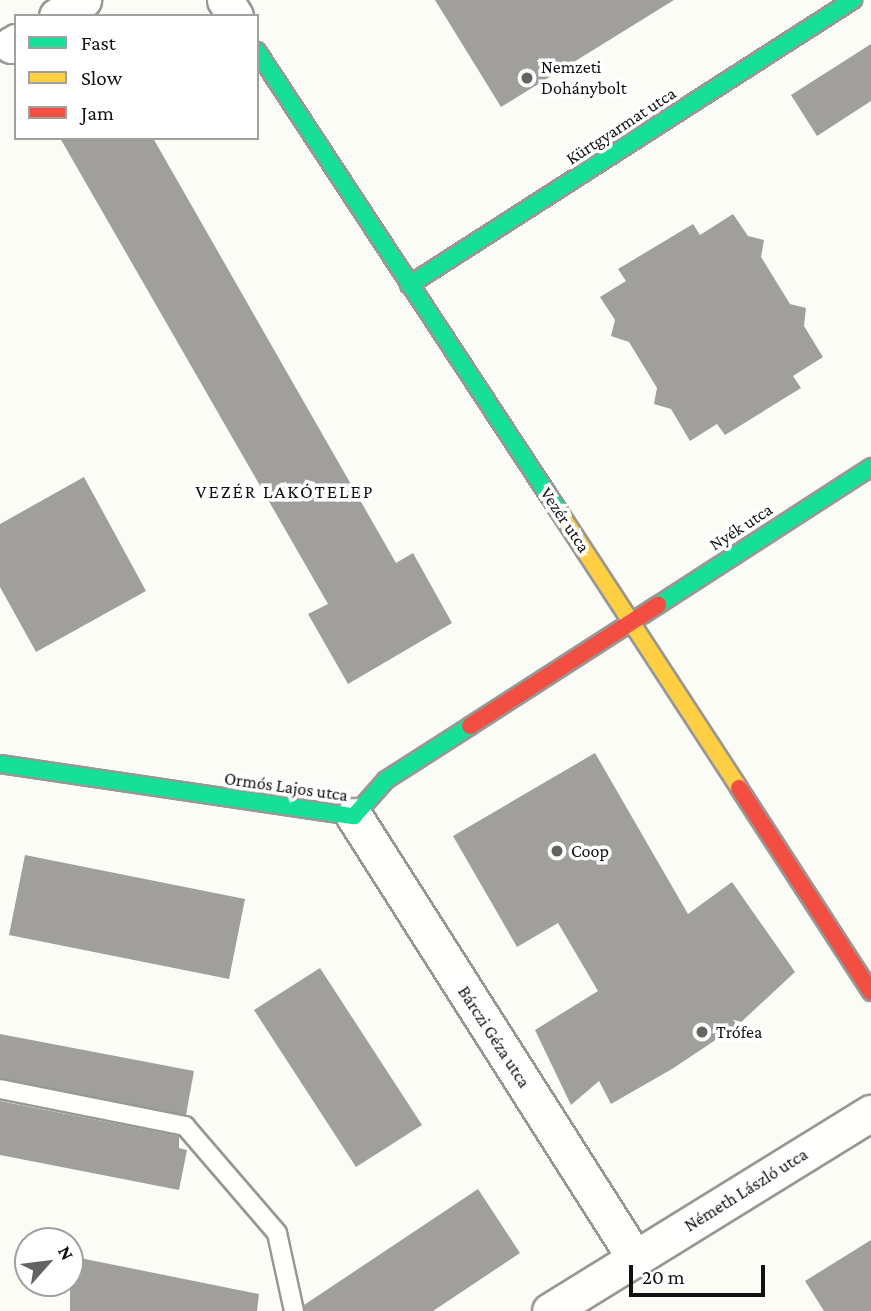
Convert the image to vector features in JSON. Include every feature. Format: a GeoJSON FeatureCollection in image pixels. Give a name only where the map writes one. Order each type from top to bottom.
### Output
{"type":"FeatureCollection","features":[{"type":"Feature","properties":{"kind":"street"},"geometry":{"type":"LineString","coordinates":[[60,14],[83,0]]}},
{"type":"Feature","properties":{"kind":"street","name":"Kürtgyarmat utca"},"geometry":{"type":"LineString","coordinates":[[409,285],[853,0]]}},
{"type":"Feature","properties":{"kind":"street","name":"Vezér utca"},"geometry":{"type":"LineString","coordinates":[[259,54],[632,620],[871,992]]}},
{"type":"Feature","properties":{"kind":"street","name":"Nyék utca"},"geometry":{"type":"LineString","coordinates":[[632,620],[871,467]]}},
{"type":"Feature","properties":{"kind":"street","name":"Ormós Lajos utca"},"geometry":{"type":"LineString","coordinates":[[0,764],[354,817],[386,780],[632,620]]}},
{"type":"Feature","properties":{"kind":"street","name":"Bárczi Géza utca"},"geometry":{"type":"LineString","coordinates":[[354,817],[635,1258]]}},
{"type":"Feature","properties":{"kind":"street","name":"Németh László utca"},"geometry":{"type":"LineString","coordinates":[[550,1311],[871,1113]]}},
{"type":"Feature","properties":{"kind":"lane"},"geometry":{"type":"LineString","coordinates":[[0,1089],[185,1126],[277,1233],[294,1311]]}},
{"type":"Feature","properties":{"kind":"building"},"geometry":{"type":"Polygon","coordinates":[[[435,0],[674,0],[501,107],[435,0]]]}},
{"type":"Feature","properties":{"kind":"building"},"geometry":{"type":"Polygon","coordinates":[[[871,44],[871,101],[817,136],[791,95],[871,44]]]}},
{"type":"Feature","properties":{"kind":"building"},"geometry":{"type":"Polygon","coordinates":[[[61,140],[154,140],[396,563],[413,553],[452,623],[348,684],[308,614],[328,604],[61,140]]]}},
{"type":"Feature","properties":{"kind":"building"},"geometry":{"type":"Polygon","coordinates":[[[733,214],[748,236],[764,240],[761,257],[790,304],[806,308],[804,326],[823,357],[793,376],[801,388],[725,435],[717,424],[690,441],[671,409],[654,404],[657,388],[629,342],[611,336],[615,320],[600,297],[626,281],[618,269],[693,224],[700,235],[733,214]]]}},
{"type":"Feature","properties":{"kind":"building"},"geometry":{"type":"Polygon","coordinates":[[[84,477],[146,591],[36,652],[0,587],[0,524],[84,477]]]}},
{"type":"Feature","properties":{"kind":"building"},"geometry":{"type":"Polygon","coordinates":[[[595,753],[688,914],[732,882],[795,972],[738,1025],[672,1069],[611,1104],[599,1081],[571,1105],[535,1030],[598,991],[558,923],[517,947],[453,836],[595,753]]]}},
{"type":"Feature","properties":{"kind":"building"},"geometry":{"type":"Polygon","coordinates":[[[25,855],[245,899],[229,979],[9,935],[25,855]]]}},
{"type":"Feature","properties":{"kind":"building"},"geometry":{"type":"Polygon","coordinates":[[[320,968],[422,1125],[356,1167],[254,1010],[320,968]]]}},
{"type":"Feature","properties":{"kind":"building"},"geometry":{"type":"Polygon","coordinates":[[[0,1034],[194,1071],[186,1115],[0,1078],[0,1034]]]}},
{"type":"Feature","properties":{"kind":"building"},"geometry":{"type":"Polygon","coordinates":[[[0,1101],[179,1136],[179,1148],[187,1150],[179,1190],[0,1155],[0,1101]]]}},
{"type":"Feature","properties":{"kind":"building"},"geometry":{"type":"Polygon","coordinates":[[[478,1189],[520,1253],[433,1311],[305,1311],[304,1305],[478,1189]]]}},
{"type":"Feature","properties":{"kind":"building"},"geometry":{"type":"Polygon","coordinates":[[[871,1240],[871,1311],[824,1311],[805,1281],[871,1240]]]}},
{"type":"Feature","properties":{"kind":"building"},"geometry":{"type":"Polygon","coordinates":[[[84,1259],[259,1294],[257,1311],[70,1311],[70,1297],[84,1297],[84,1259]]]}},
{"type":"Feature","properties":{"kind":"traffic: fast"},"geometry":{"type":"LineString","coordinates":[[409,285],[853,0]]}},
{"type":"Feature","properties":{"kind":"traffic: fast"},"geometry":{"type":"LineString","coordinates":[[259,54],[560,513]]}},
{"type":"Feature","properties":{"kind":"traffic: fast"},"geometry":{"type":"LineString","coordinates":[[658,605],[871,467]]}},
{"type":"Feature","properties":{"kind":"traffic: fast"},"geometry":{"type":"LineString","coordinates":[[0,764],[354,816],[386,780],[470,726]]}},
{"type":"Feature","properties":{"kind":"traffic: slow"},"geometry":{"type":"LineString","coordinates":[[560,513],[739,788]]}},
{"type":"Feature","properties":{"kind":"traffic: jam"},"geometry":{"type":"LineString","coordinates":[[470,726],[658,605]]}},
{"type":"Feature","properties":{"kind":"traffic: jam"},"geometry":{"type":"LineString","coordinates":[[739,788],[871,992]]}},
{"type":"Feature","properties":{"kind":"place","name":"Nemzeti Dohánybolt"},"geometry":{"type":"Point","coordinates":[527,78]}},
{"type":"Feature","properties":{"kind":"place","name":"Coop"},"geometry":{"type":"Point","coordinates":[557,851]}},
{"type":"Feature","properties":{"kind":"place","name":"Trófea"},"geometry":{"type":"Point","coordinates":[702,1032]}},
{"type":"Feature","properties":{"kind":"district","name":"VEZÉR LAKÓTELEP"},"geometry":{"type":"Point","coordinates":[285,492]}}]}
